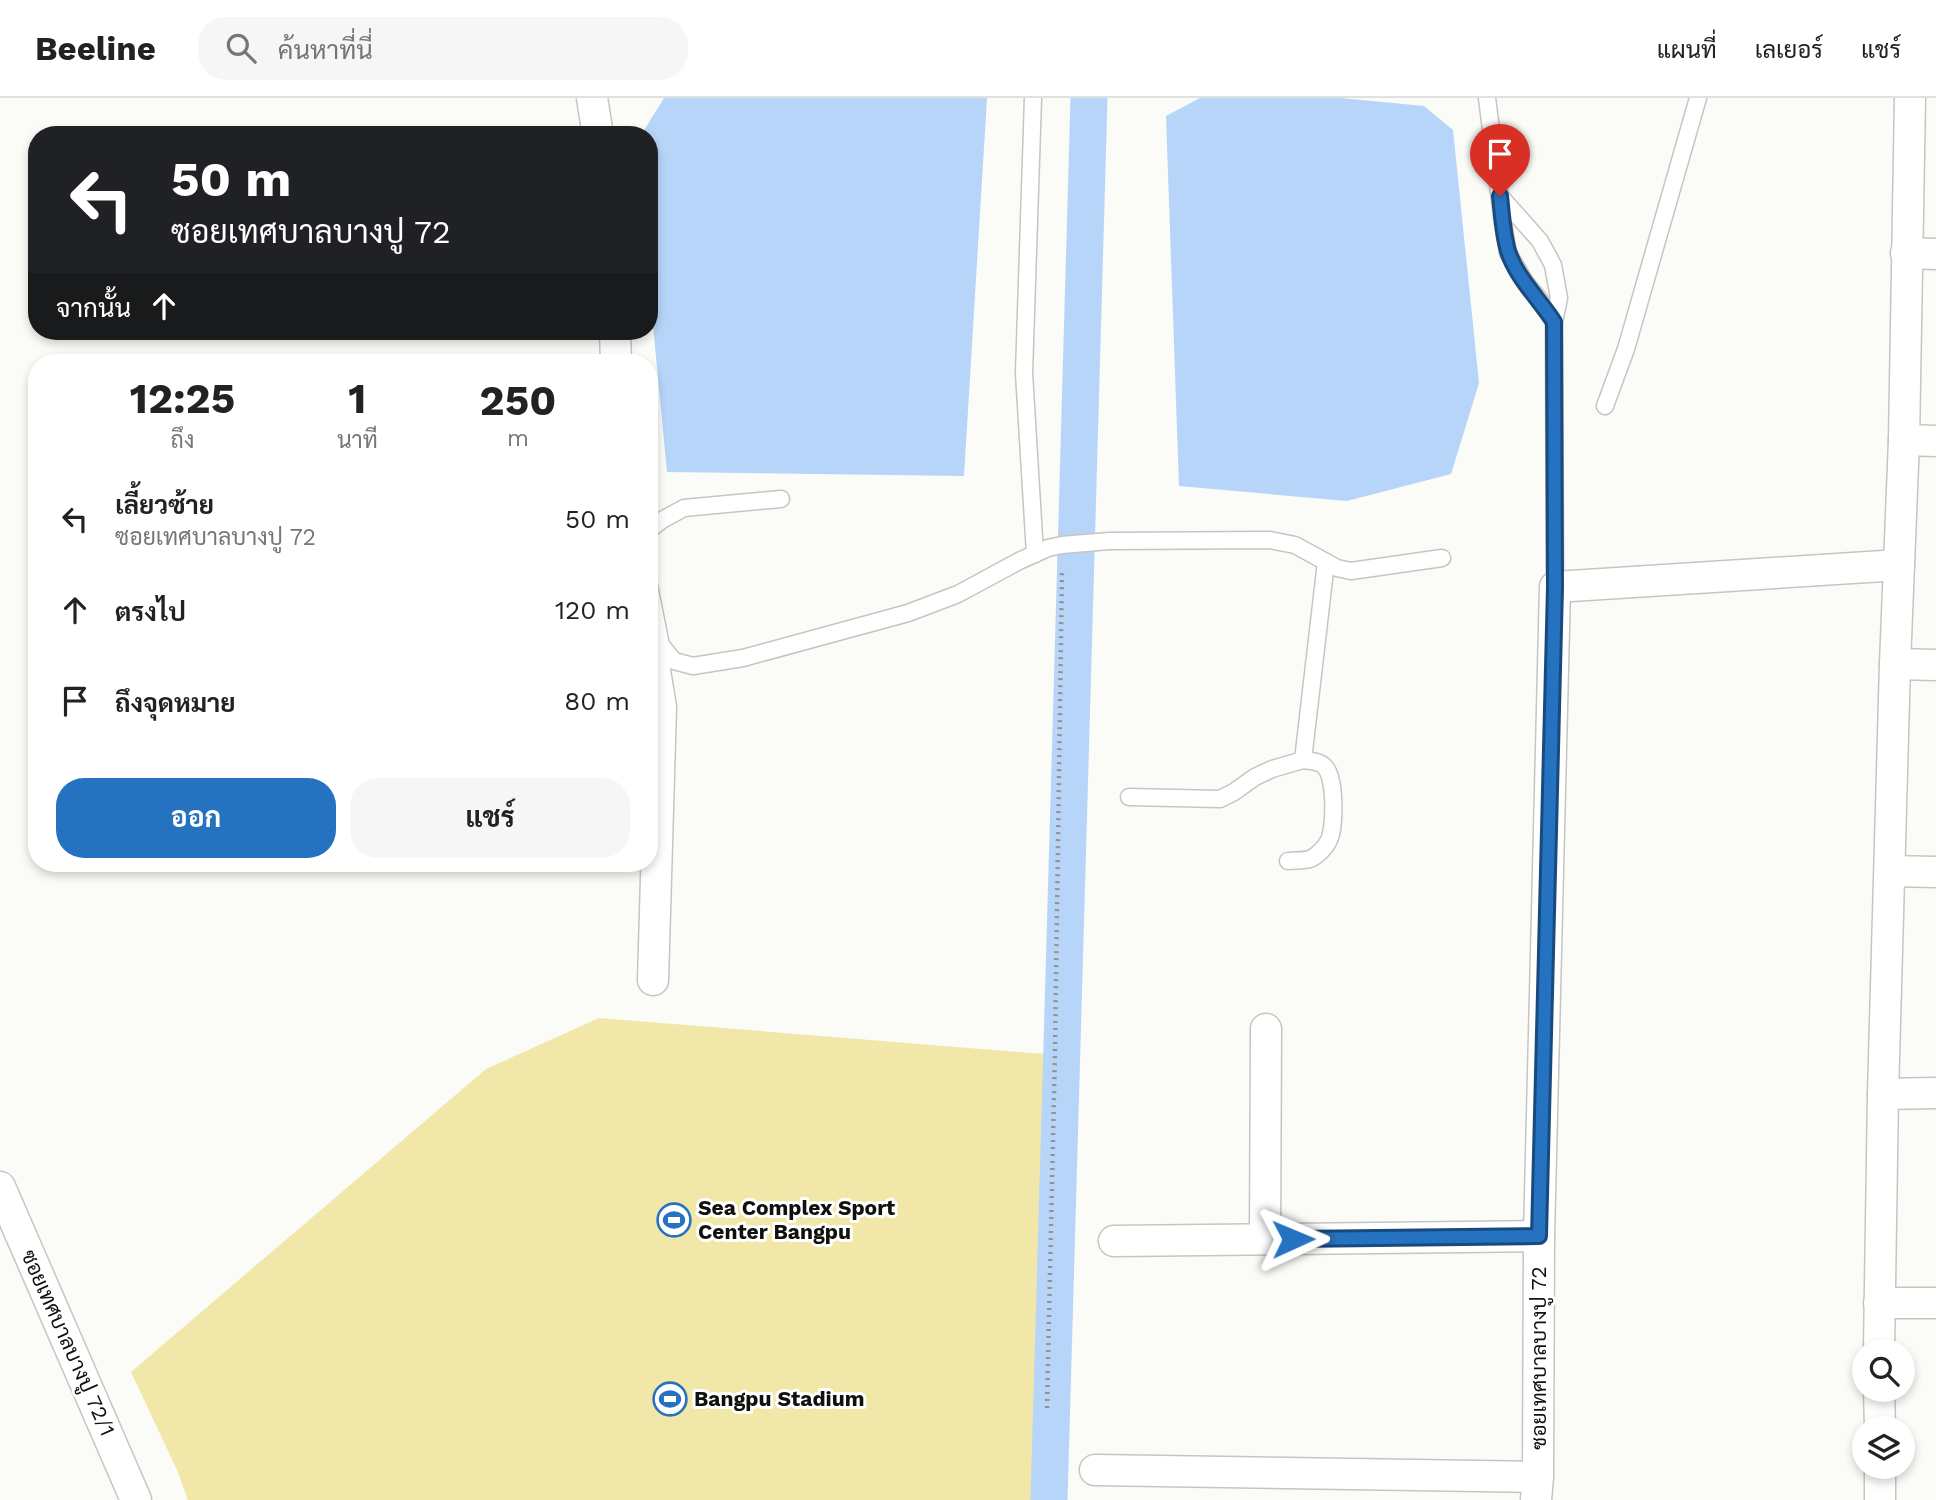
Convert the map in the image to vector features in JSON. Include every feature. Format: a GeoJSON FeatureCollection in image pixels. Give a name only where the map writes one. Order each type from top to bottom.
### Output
{"type":"FeatureCollection","features":[{"type":"Feature","properties":{"kind":"street"},"geometry":{"type":"LineString","coordinates":[[592,98],[597,126]]}},
{"type":"Feature","properties":{"kind":"street"},"geometry":{"type":"LineString","coordinates":[[1879,1339],[1883,1094],[1904,440],[1910,98]]}},
{"type":"Feature","properties":{"kind":"street"},"geometry":{"type":"LineString","coordinates":[[1906,253],[1936,254]]}},
{"type":"Feature","properties":{"kind":"street"},"geometry":{"type":"LineString","coordinates":[[1904,440],[1936,440]]}},
{"type":"Feature","properties":{"kind":"street"},"geometry":{"type":"LineString","coordinates":[[1555,587],[1899,565]]}},
{"type":"Feature","properties":{"kind":"street","name":"ซอยเทศบาลบางปู 72"},"geometry":{"type":"LineString","coordinates":[[1537,1489],[1539,1236],[1555,587]]}},
{"type":"Feature","properties":{"kind":"street"},"geometry":{"type":"LineString","coordinates":[[1895,664],[1936,665]]}},
{"type":"Feature","properties":{"kind":"street"},"geometry":{"type":"LineString","coordinates":[[658,689],[661,707],[658,809]]}},
{"type":"Feature","properties":{"kind":"street"},"geometry":{"type":"LineString","coordinates":[[1890,871],[1936,872]]}},
{"type":"Feature","properties":{"kind":"street"},"geometry":{"type":"LineString","coordinates":[[653,980],[656,872]]}},
{"type":"Feature","properties":{"kind":"street"},"geometry":{"type":"LineString","coordinates":[[1265,1239],[1266,1029]]}},
{"type":"Feature","properties":{"kind":"street"},"geometry":{"type":"LineString","coordinates":[[1883,1094],[1936,1093]]}},
{"type":"Feature","properties":{"kind":"street","name":"ซอยเทศบาลบางปู 72/1"},"geometry":{"type":"LineString","coordinates":[[0,1187],[136,1500]]}},
{"type":"Feature","properties":{"kind":"street"},"geometry":{"type":"LineString","coordinates":[[1114,1241],[1539,1236]]}},
{"type":"Feature","properties":{"kind":"street"},"geometry":{"type":"LineString","coordinates":[[1879,1303],[1936,1303]]}},
{"type":"Feature","properties":{"kind":"street"},"geometry":{"type":"LineString","coordinates":[[1095,1470],[1537,1489]]}},
{"type":"Feature","properties":{"kind":"street"},"geometry":{"type":"LineString","coordinates":[[1880,1479],[1880,1500]]}},
{"type":"Feature","properties":{"kind":"lane"},"geometry":{"type":"LineString","coordinates":[[1033,98],[1024,373],[1035,554]]}},
{"type":"Feature","properties":{"kind":"lane"},"geometry":{"type":"LineString","coordinates":[[1487,98],[1508,253],[1554,322]]}},
{"type":"Feature","properties":{"kind":"lane"},"geometry":{"type":"LineString","coordinates":[[1605,406],[1626,349],[1698,98]]}},
{"type":"Feature","properties":{"kind":"lane"},"geometry":{"type":"LineString","coordinates":[[1500,196],[1540,241],[1553,265],[1559,298],[1554,322],[1555,587]]}},
{"type":"Feature","properties":{"kind":"lane"},"geometry":{"type":"LineString","coordinates":[[658,523],[684,508],[781,499]]}},
{"type":"Feature","properties":{"kind":"lane"},"geometry":{"type":"LineString","coordinates":[[658,630],[661,645],[674,661],[693,666],[743,658],[908,613],[958,594],[1048,548],[1062,545],[1109,541],[1270,540],[1295,545],[1337,568],[1352,571],[1442,558]]}},
{"type":"Feature","properties":{"kind":"lane"},"geometry":{"type":"LineString","coordinates":[[1303,760],[1326,562]]}},
{"type":"Feature","properties":{"kind":"lane"},"geometry":{"type":"LineString","coordinates":[[1129,797],[1220,799],[1272,769],[1303,760],[1324,765],[1332,776],[1331,837],[1324,849],[1310,859],[1288,861]]}},
{"type":"Feature","properties":{"kind":"path"},"geometry":{"type":"LineString","coordinates":[[1047,1408],[1062,545]]}},
{"type":"Feature","properties":{"kind":"shaded area","name":"Sea Complex Sport Center Bangpu"},"geometry":{"type":"Polygon","coordinates":[[[599,1018],[1044,1054],[1032,1500],[188,1500],[177,1470],[131,1372],[486,1069],[599,1018]]]}},
{"type":"Feature","properties":{"kind":"water"},"geometry":{"type":"Polygon","coordinates":[[[664,98],[987,98],[964,476],[667,472],[658,354],[656,354],[654,340],[658,340],[658,126],[647,126],[664,98]]]}},
{"type":"Feature","properties":{"kind":"water"},"geometry":{"type":"Polygon","coordinates":[[[1200,98],[1341,98],[1424,106],[1453,130],[1479,383],[1451,474],[1347,501],[1179,486],[1166,116],[1200,98]]]}},
{"type":"Feature","properties":{"kind":"waterway"},"geometry":{"type":"LineString","coordinates":[[1049,1500],[1089,98]]}},
{"type":"Feature","properties":{"kind":"place","name":"Sea Complex Sport Center Bangpu"},"geometry":{"type":"Point","coordinates":[674,1220]}},
{"type":"Feature","properties":{"kind":"place","name":"Bangpu Stadium"},"geometry":{"type":"Point","coordinates":[670,1399]}},
{"type":"Feature","properties":{"kind":"route"},"geometry":{"type":"LineString","coordinates":[[1293,1239],[1539,1236],[1555,587],[1554,322],[1508,253],[1500,196]]}}]}
